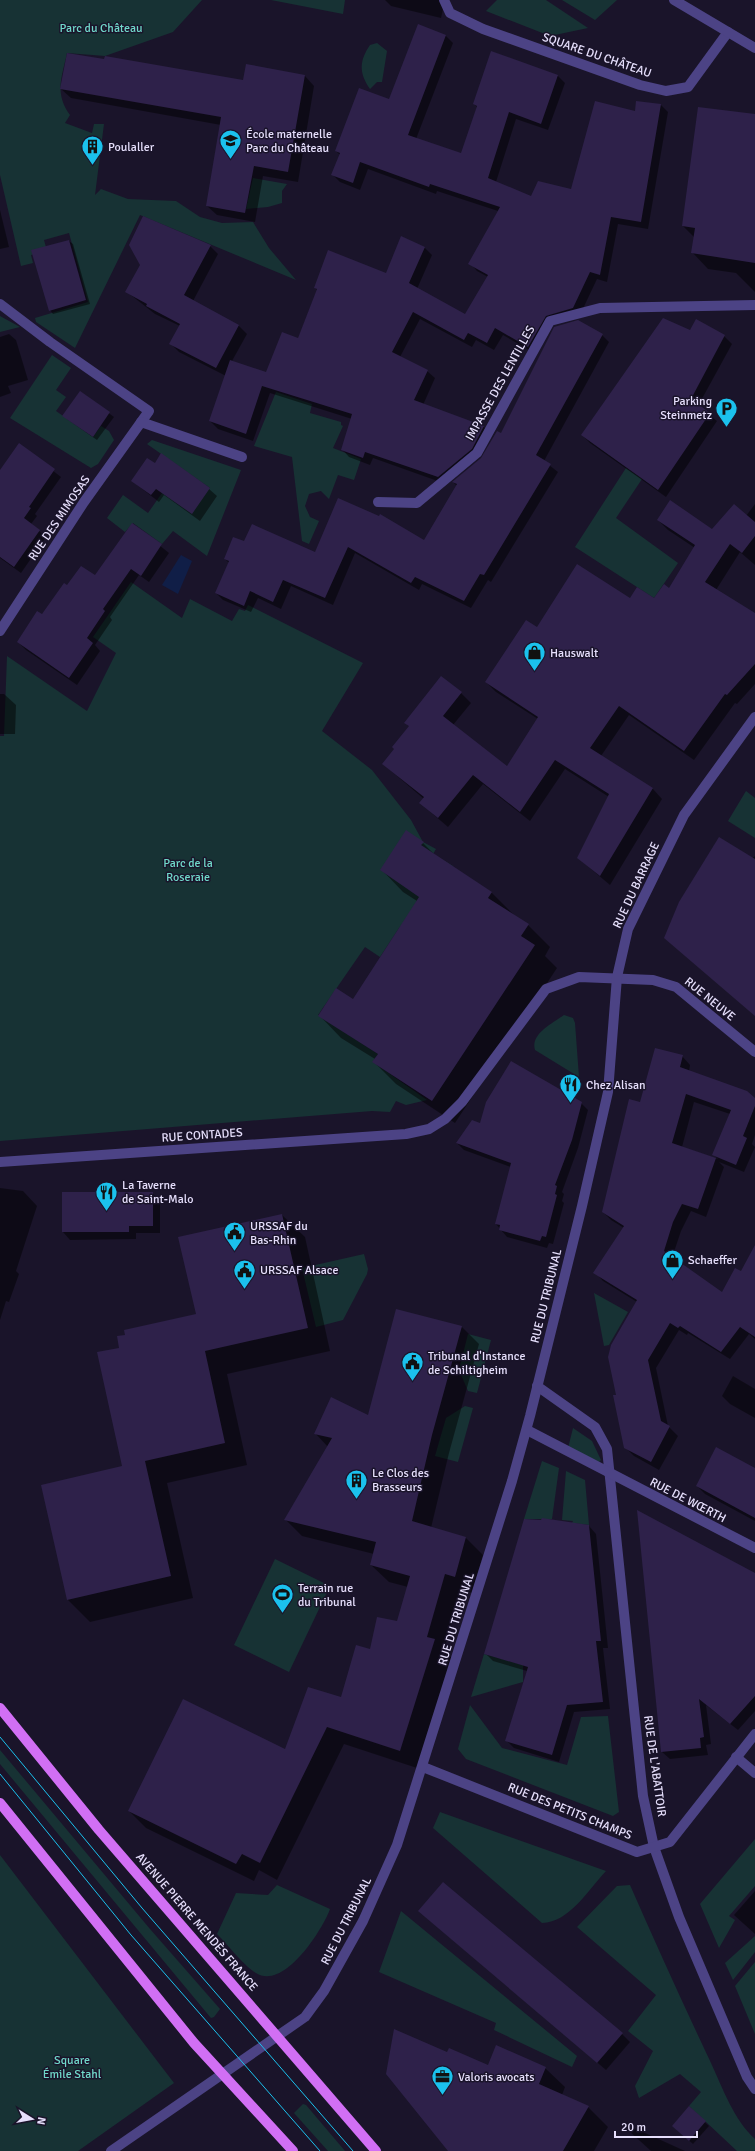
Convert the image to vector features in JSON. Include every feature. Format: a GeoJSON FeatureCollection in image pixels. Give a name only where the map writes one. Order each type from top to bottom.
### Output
{"type":"FeatureCollection","features":[{"type":"Feature","properties":{"kind":"main road","name":"AVENUE PIERRE MENDÈS FRANCE"},"geometry":{"type":"LineString","coordinates":[[0,1708],[99,1830],[376,2151]]}},
{"type":"Feature","properties":{"kind":"main road"},"geometry":{"type":"LineString","coordinates":[[0,1802],[194,2043],[293,2151]]}},
{"type":"Feature","properties":{"kind":"street","name":"SQUARE DU CHÂTEAU"},"geometry":{"type":"LineString","coordinates":[[444,0],[450,13],[483,29],[640,85],[666,91],[688,87],[728,32]]}},
{"type":"Feature","properties":{"kind":"street"},"geometry":{"type":"LineString","coordinates":[[674,0],[755,48]]}},
{"type":"Feature","properties":{"kind":"street","name":"RUE DES MIMOSAS"},"geometry":{"type":"LineString","coordinates":[[0,304],[50,342],[149,411],[84,502],[0,631]]}},
{"type":"Feature","properties":{"kind":"street","name":"IMPASSE DES LENTILLES"},"geometry":{"type":"LineString","coordinates":[[378,502],[417,503],[477,453],[550,321],[600,308],[755,306]]}},
{"type":"Feature","properties":{"kind":"street"},"geometry":{"type":"LineString","coordinates":[[141,422],[242,457]]}},
{"type":"Feature","properties":{"kind":"street","name":"RUE DU BARRAGE"},"geometry":{"type":"LineString","coordinates":[[617,977],[628,929],[684,815],[755,717]]}},
{"type":"Feature","properties":{"kind":"street","name":"RUE CONTADES"},"geometry":{"type":"LineString","coordinates":[[0,1162],[406,1134],[429,1129],[445,1119],[462,1102],[546,989],[579,977],[617,977]]}},
{"type":"Feature","properties":{"kind":"street","name":"RUE NEUVE"},"geometry":{"type":"LineString","coordinates":[[617,977],[654,980],[676,987],[755,1052]]}},
{"type":"Feature","properties":{"kind":"street","name":"RUE DU TRIBUNAL"},"geometry":{"type":"LineString","coordinates":[[111,2151],[305,2017],[363,1921],[397,1845],[423,1767],[527,1430],[582,1206],[608,1092],[617,977]]}},
{"type":"Feature","properties":{"kind":"street","name":"RUE DE L'ABATTOIR"},"geometry":{"type":"LineString","coordinates":[[537,1386],[595,1427],[607,1449],[643,1796],[654,1847],[679,1917],[747,2077],[755,2089]]}},
{"type":"Feature","properties":{"kind":"street"},"geometry":{"type":"LineString","coordinates":[[527,1430],[609,1474]]}},
{"type":"Feature","properties":{"kind":"street","name":"RUE DE WŒRTH"},"geometry":{"type":"LineString","coordinates":[[609,1474],[755,1548]]}},
{"type":"Feature","properties":{"kind":"street","name":"RUE DES PETITS CHAMPS"},"geometry":{"type":"LineString","coordinates":[[423,1767],[637,1852],[670,1842],[755,1734]]}},
{"type":"Feature","properties":{"kind":"street"},"geometry":{"type":"LineString","coordinates":[[736,1757],[755,1773]]}},
{"type":"Feature","properties":{"kind":"green space","name":"Parc du Château"},"geometry":{"type":"Polygon","coordinates":[[[0,0],[202,0],[173,32],[105,56],[67,53],[61,85],[62,99],[70,115],[65,123],[92,133],[94,124],[104,124],[95,195],[101,189],[128,199],[176,201],[200,217],[222,223],[253,222],[269,248],[296,280],[140,215],[75,348],[36,322],[35,318],[88,302],[69,233],[44,240],[47,251],[31,255],[33,263],[21,266],[0,175],[0,0]]]}},
{"type":"Feature","properties":{"kind":"green space"},"geometry":{"type":"Polygon","coordinates":[[[271,0],[345,0],[343,14],[271,0]]]}},
{"type":"Feature","properties":{"kind":"green space"},"geometry":{"type":"Polygon","coordinates":[[[497,0],[546,0],[588,28],[550,36],[486,11],[497,0]]]}},
{"type":"Feature","properties":{"kind":"green space"},"geometry":{"type":"Polygon","coordinates":[[[562,0],[617,0],[595,20],[562,0]]]}},
{"type":"Feature","properties":{"kind":"green space"},"geometry":{"type":"Polygon","coordinates":[[[377,43],[387,51],[382,82],[377,82],[370,89],[362,72],[362,62],[370,45],[377,43]]]}},
{"type":"Feature","properties":{"kind":"green space"},"geometry":{"type":"Polygon","coordinates":[[[253,178],[287,184],[282,191],[282,203],[268,207],[246,209],[253,178]]]}},
{"type":"Feature","properties":{"kind":"green space"},"geometry":{"type":"Polygon","coordinates":[[[0,316],[20,327],[0,332],[0,316]]]}},
{"type":"Feature","properties":{"kind":"green space"},"geometry":{"type":"Polygon","coordinates":[[[52,355],[71,368],[56,390],[66,397],[56,411],[93,437],[101,426],[109,431],[114,440],[98,464],[91,468],[10,418],[52,355]]]}},
{"type":"Feature","properties":{"kind":"green space"},"geometry":{"type":"Polygon","coordinates":[[[276,392],[312,404],[310,413],[341,422],[341,425],[343,426],[333,448],[361,459],[354,480],[338,475],[329,499],[321,491],[309,494],[305,506],[310,517],[319,521],[309,544],[302,541],[292,457],[254,446],[276,392]]]}},
{"type":"Feature","properties":{"kind":"green space"},"geometry":{"type":"Polygon","coordinates":[[[152,440],[241,470],[207,556],[173,531],[162,544],[133,523],[125,532],[107,518],[123,495],[148,513],[162,493],[210,488],[147,444],[152,440]]]}},
{"type":"Feature","properties":{"kind":"green space"},"geometry":{"type":"Polygon","coordinates":[[[626,468],[642,479],[616,518],[678,563],[654,598],[575,547],[626,468]]]}},
{"type":"Feature","properties":{"kind":"green space","name":"Parc de la Roseraie"},"geometry":{"type":"Polygon","coordinates":[[[131,582],[182,618],[190,599],[232,621],[239,609],[245,611],[248,605],[363,663],[322,731],[372,770],[411,820],[423,842],[436,849],[433,854],[453,866],[399,928],[380,957],[365,947],[318,1015],[378,1054],[373,1062],[427,1100],[406,1105],[396,1101],[390,1112],[372,1111],[0,1141],[0,736],[4,736],[7,656],[87,711],[116,653],[93,637],[131,582]]]}},
{"type":"Feature","properties":{"kind":"green space"},"geometry":{"type":"Polygon","coordinates":[[[746,791],[755,798],[755,838],[728,821],[746,791]]]}},
{"type":"Feature","properties":{"kind":"green space"},"geometry":{"type":"Polygon","coordinates":[[[564,1015],[573,1018],[575,1023],[579,1077],[535,1050],[534,1044],[539,1034],[564,1015]]]}},
{"type":"Feature","properties":{"kind":"green space"},"geometry":{"type":"Polygon","coordinates":[[[364,1254],[368,1269],[367,1274],[343,1320],[316,1327],[302,1268],[364,1254]]]}},
{"type":"Feature","properties":{"kind":"green space"},"geometry":{"type":"Polygon","coordinates":[[[594,1293],[628,1312],[609,1345],[604,1346],[594,1293]]]}},
{"type":"Feature","properties":{"kind":"green space"},"geometry":{"type":"Polygon","coordinates":[[[468,1334],[491,1340],[477,1393],[468,1391],[459,1370],[468,1334]]]}},
{"type":"Feature","properties":{"kind":"green space"},"geometry":{"type":"Polygon","coordinates":[[[465,1406],[473,1408],[458,1462],[435,1456],[446,1418],[465,1406]]]}},
{"type":"Feature","properties":{"kind":"green space"},"geometry":{"type":"Polygon","coordinates":[[[573,1428],[592,1441],[601,1460],[599,1462],[568,1448],[573,1428]]]}},
{"type":"Feature","properties":{"kind":"green space"},"geometry":{"type":"Polygon","coordinates":[[[542,1461],[559,1468],[552,1519],[524,1519],[542,1461]]]}},
{"type":"Feature","properties":{"kind":"green space"},"geometry":{"type":"Polygon","coordinates":[[[566,1471],[585,1480],[589,1525],[562,1520],[566,1471]]]}},
{"type":"Feature","properties":{"kind":"green space","name":"Terrain rue du Tribunal"},"geometry":{"type":"Polygon","coordinates":[[[275,1559],[330,1586],[289,1672],[234,1645],[275,1559]]]}},
{"type":"Feature","properties":{"kind":"green space"},"geometry":{"type":"Polygon","coordinates":[[[484,1654],[523,1665],[523,1682],[471,1697],[484,1654]]]}},
{"type":"Feature","properties":{"kind":"green space"},"geometry":{"type":"Polygon","coordinates":[[[470,1705],[502,1748],[567,1765],[581,1717],[608,1716],[619,1812],[613,1816],[466,1759],[458,1749],[470,1705]]]}},
{"type":"Feature","properties":{"kind":"green space"},"geometry":{"type":"Polygon","coordinates":[[[0,1750],[150,1929],[220,2009],[214,2017],[211,2018],[0,1764],[0,1750]]]}},
{"type":"Feature","properties":{"kind":"green space"},"geometry":{"type":"Polygon","coordinates":[[[440,1812],[606,1871],[578,1904],[570,1911],[552,1921],[542,1923],[433,1828],[440,1812]]]}},
{"type":"Feature","properties":{"kind":"green space"},"geometry":{"type":"Polygon","coordinates":[[[755,1839],[755,1886],[729,1916],[735,1920],[719,1948],[700,1904],[755,1839]]]}},
{"type":"Feature","properties":{"kind":"green space","name":"Square Émile Stahl"},"geometry":{"type":"Polygon","coordinates":[[[0,1855],[174,2083],[78,2151],[0,2151],[0,1855]]]}},
{"type":"Feature","properties":{"kind":"green space"},"geometry":{"type":"Polygon","coordinates":[[[277,1885],[330,1909],[311,1943],[301,1955],[290,1966],[278,1973],[267,1976],[251,1970],[217,1934],[236,1893],[268,1895],[277,1885]]]}},
{"type":"Feature","properties":{"kind":"green space"},"geometry":{"type":"Polygon","coordinates":[[[630,1885],[730,2104],[741,2123],[755,2139],[755,2151],[737,2151],[689,2106],[701,2092],[680,2074],[639,2098],[635,2086],[653,2051],[628,2031],[656,1995],[577,1927],[617,1886],[630,1885]]]}},
{"type":"Feature","properties":{"kind":"green space"},"geometry":{"type":"Polygon","coordinates":[[[401,1911],[577,2056],[572,2067],[494,2030],[496,2023],[379,1972],[401,1911]]]}},
{"type":"Feature","properties":{"kind":"green space"},"geometry":{"type":"Polygon","coordinates":[[[755,1936],[755,1952],[733,1980],[725,1963],[755,1936]]]}},
{"type":"Feature","properties":{"kind":"green space"},"geometry":{"type":"Polygon","coordinates":[[[755,1962],[755,2034],[735,1986],[755,1962]]]}},
{"type":"Feature","properties":{"kind":"green space"},"geometry":{"type":"Polygon","coordinates":[[[303,2104],[306,2105],[345,2151],[328,2151],[294,2113],[303,2104]]]}},
{"type":"Feature","properties":{"kind":"water"},"geometry":{"type":"Polygon","coordinates":[[[181,555],[192,561],[178,594],[162,585],[181,555]]]}},
{"type":"Feature","properties":{"kind":"building"},"geometry":{"type":"Polygon","coordinates":[[[418,24],[446,35],[408,135],[461,153],[477,106],[473,104],[491,51],[558,75],[541,124],[509,112],[488,178],[531,196],[538,181],[571,189],[595,101],[635,111],[636,101],[661,104],[641,222],[611,217],[600,275],[590,272],[573,308],[546,316],[528,347],[495,328],[487,343],[468,333],[464,340],[413,312],[392,352],[428,370],[414,400],[484,426],[472,449],[438,477],[365,452],[363,458],[341,450],[352,414],[262,386],[246,434],[209,421],[230,360],[266,372],[282,332],[298,338],[317,289],[314,288],[328,250],[386,273],[401,236],[425,247],[409,283],[465,314],[488,275],[468,264],[500,207],[430,184],[429,187],[360,162],[353,183],[331,175],[340,153],[335,151],[359,88],[389,99],[418,24]]]}},
{"type":"Feature","properties":{"kind":"building"},"geometry":{"type":"Polygon","coordinates":[[[67,53],[104,59],[105,56],[243,80],[246,64],[305,75],[288,172],[254,166],[245,213],[206,206],[221,117],[60,89],[67,53]]]}},
{"type":"Feature","properties":{"kind":"building"},"geometry":{"type":"Polygon","coordinates":[[[698,107],[755,114],[755,263],[691,253],[695,228],[682,226],[698,107]]]}},
{"type":"Feature","properties":{"kind":"building"},"geometry":{"type":"Polygon","coordinates":[[[143,216],[211,245],[184,295],[239,325],[216,368],[169,344],[180,324],[146,306],[147,304],[125,292],[140,265],[129,245],[143,216]]]}},
{"type":"Feature","properties":{"kind":"building"},"geometry":{"type":"Polygon","coordinates":[[[69,240],[86,300],[49,311],[31,250],[69,240]]]}},
{"type":"Feature","properties":{"kind":"building"},"geometry":{"type":"Polygon","coordinates":[[[663,318],[690,330],[696,319],[725,335],[691,399],[710,413],[658,490],[581,435],[663,318]]]}},
{"type":"Feature","properties":{"kind":"building"},"geometry":{"type":"Polygon","coordinates":[[[578,320],[603,334],[536,455],[551,464],[484,575],[480,574],[464,601],[415,577],[411,583],[348,547],[325,598],[283,580],[273,602],[250,591],[244,606],[215,593],[229,561],[224,559],[233,537],[244,541],[252,524],[315,552],[338,498],[379,516],[380,514],[424,540],[457,484],[452,482],[481,458],[497,431],[501,433],[554,327],[578,320]]]}},
{"type":"Feature","properties":{"kind":"building"},"geometry":{"type":"Polygon","coordinates":[[[80,391],[110,412],[93,437],[62,416],[80,391]]]}},
{"type":"Feature","properties":{"kind":"building"},"geometry":{"type":"Polygon","coordinates":[[[19,443],[55,469],[29,507],[31,508],[24,518],[40,530],[14,567],[0,557],[0,470],[19,443]]]}},
{"type":"Feature","properties":{"kind":"building"},"geometry":{"type":"Polygon","coordinates":[[[161,453],[210,488],[192,514],[156,489],[151,495],[131,481],[147,458],[155,463],[161,453]]]}},
{"type":"Feature","properties":{"kind":"building"},"geometry":{"type":"Polygon","coordinates":[[[670,500],[712,529],[734,504],[755,522],[755,536],[742,553],[730,544],[705,582],[755,613],[755,664],[727,695],[725,694],[684,751],[619,706],[590,748],[653,788],[600,876],[577,858],[609,794],[555,760],[520,812],[473,775],[438,818],[419,803],[424,797],[382,764],[394,749],[392,747],[409,726],[404,723],[441,676],[462,692],[443,716],[507,766],[538,717],[485,682],[526,620],[537,627],[577,564],[630,598],[637,587],[654,598],[664,584],[669,588],[695,545],[657,520],[670,500]]]}},
{"type":"Feature","properties":{"kind":"building"},"geometry":{"type":"Polygon","coordinates":[[[132,523],[162,544],[141,576],[131,569],[103,609],[105,611],[87,638],[93,643],[69,678],[17,642],[37,611],[42,614],[64,583],[67,585],[81,566],[95,575],[132,523]]]}},
{"type":"Feature","properties":{"kind":"building"},"geometry":{"type":"Polygon","coordinates":[[[406,830],[424,842],[421,845],[492,892],[488,898],[529,924],[521,936],[535,945],[432,1101],[372,1062],[378,1054],[318,1016],[336,988],[353,999],[419,897],[380,870],[406,830]]]}},
{"type":"Feature","properties":{"kind":"building"},"geometry":{"type":"Polygon","coordinates":[[[719,837],[755,859],[755,1016],[664,938],[679,902],[719,837]]]}},
{"type":"Feature","properties":{"kind":"building"},"geometry":{"type":"Polygon","coordinates":[[[655,1048],[683,1055],[680,1067],[747,1091],[755,1098],[755,1106],[743,1136],[747,1138],[736,1165],[712,1155],[731,1110],[686,1094],[672,1143],[716,1158],[698,1209],[682,1204],[673,1222],[664,1251],[722,1292],[735,1268],[741,1271],[755,1245],[755,1337],[740,1327],[721,1352],[680,1326],[678,1328],[670,1323],[648,1360],[661,1421],[670,1426],[651,1462],[624,1448],[613,1395],[616,1395],[608,1357],[611,1345],[637,1300],[593,1273],[624,1226],[602,1212],[629,1099],[640,1102],[655,1048]]]}},
{"type":"Feature","properties":{"kind":"building"},"geometry":{"type":"Polygon","coordinates":[[[511,1061],[582,1102],[572,1140],[555,1185],[557,1186],[555,1194],[557,1195],[546,1237],[542,1236],[540,1241],[499,1230],[500,1225],[495,1224],[511,1163],[456,1143],[472,1120],[480,1123],[486,1102],[511,1061]]]}},
{"type":"Feature","properties":{"kind":"building"},"geometry":{"type":"Polygon","coordinates":[[[62,1192],[153,1192],[153,1226],[129,1226],[129,1232],[62,1232],[62,1192]]]}},
{"type":"Feature","properties":{"kind":"building"},"geometry":{"type":"Polygon","coordinates":[[[282,1214],[308,1328],[205,1351],[225,1443],[145,1461],[171,1576],[67,1600],[41,1485],[122,1466],[97,1352],[119,1348],[117,1336],[125,1335],[124,1330],[196,1314],[178,1237],[282,1214]]]}},
{"type":"Feature","properties":{"kind":"building"},"geometry":{"type":"Polygon","coordinates":[[[396,1309],[462,1326],[432,1435],[412,1521],[466,1537],[455,1577],[445,1574],[427,1637],[435,1639],[400,1751],[327,1727],[260,1863],[242,1854],[236,1864],[128,1811],[183,1699],[285,1749],[308,1687],[341,1697],[356,1645],[370,1649],[377,1617],[397,1621],[410,1576],[370,1565],[376,1542],[284,1520],[332,1438],[314,1434],[331,1397],[368,1415],[396,1309]]]}},
{"type":"Feature","properties":{"kind":"building"},"geometry":{"type":"Polygon","coordinates":[[[716,1447],[755,1468],[755,1518],[696,1486],[716,1447]]]}},
{"type":"Feature","properties":{"kind":"building"},"geometry":{"type":"Polygon","coordinates":[[[637,1510],[755,1573],[755,1696],[730,1724],[699,1699],[704,1737],[700,1738],[701,1748],[661,1752],[637,1510]]]}},
{"type":"Feature","properties":{"kind":"building"},"geometry":{"type":"Polygon","coordinates":[[[542,1518],[589,1525],[601,1641],[596,1641],[603,1702],[567,1705],[552,1755],[505,1741],[528,1667],[484,1654],[524,1519],[541,1520],[542,1518]]]}},
{"type":"Feature","properties":{"kind":"building"},"geometry":{"type":"Polygon","coordinates":[[[443,1882],[623,2033],[597,2063],[418,1911],[443,1882]]]}},
{"type":"Feature","properties":{"kind":"building"},"geometry":{"type":"Polygon","coordinates":[[[394,2029],[447,2052],[449,2048],[488,2065],[496,2045],[546,2067],[539,2084],[589,2106],[563,2151],[448,2151],[386,2074],[394,2029]]]}},
{"type":"Feature","properties":{"kind":"building"},"geometry":{"type":"Polygon","coordinates":[[[689,2106],[706,2121],[689,2141],[672,2126],[689,2106]]]}},
{"type":"Feature","properties":{"kind":"tram line"},"geometry":{"type":"LineString","coordinates":[[0,1737],[142,1908],[353,2151]]}},
{"type":"Feature","properties":{"kind":"tram line"},"geometry":{"type":"LineString","coordinates":[[0,1774],[131,1935],[320,2151]]}},
{"type":"Feature","properties":{"kind":"place","name":"École maternelle Parc du Château"},"geometry":{"type":"Point","coordinates":[230,160]}},
{"type":"Feature","properties":{"kind":"place","name":"Poulaller"},"geometry":{"type":"Point","coordinates":[93,166]}},
{"type":"Feature","properties":{"kind":"place","name":"Parking Steinmetz"},"geometry":{"type":"Point","coordinates":[727,428]}},
{"type":"Feature","properties":{"kind":"place","name":"Hauswalt"},"geometry":{"type":"Point","coordinates":[534,672]}},
{"type":"Feature","properties":{"kind":"place","name":"Chez Alisan"},"geometry":{"type":"Point","coordinates":[571,1104]}},
{"type":"Feature","properties":{"kind":"place","name":"La Taverne de Saint-Malo"},"geometry":{"type":"Point","coordinates":[106,1212]}},
{"type":"Feature","properties":{"kind":"place","name":"URSSAF du Bas-Rhin"},"geometry":{"type":"Point","coordinates":[235,1252]}},
{"type":"Feature","properties":{"kind":"place","name":"Schaeffer"},"geometry":{"type":"Point","coordinates":[672,1280]}},
{"type":"Feature","properties":{"kind":"place","name":"URSSAF Alsace"},"geometry":{"type":"Point","coordinates":[245,1290]}},
{"type":"Feature","properties":{"kind":"place","name":"Tribunal d'Instance de Schiltigheim"},"geometry":{"type":"Point","coordinates":[412,1382]}},
{"type":"Feature","properties":{"kind":"place","name":"Le Clos des Brasseurs"},"geometry":{"type":"Point","coordinates":[356,1500]}},
{"type":"Feature","properties":{"kind":"place","name":"Terrain rue du Tribunal"},"geometry":{"type":"Point","coordinates":[282,1614]}},
{"type":"Feature","properties":{"kind":"place","name":"Valoris avocats"},"geometry":{"type":"Point","coordinates":[442,2096]}}]}
